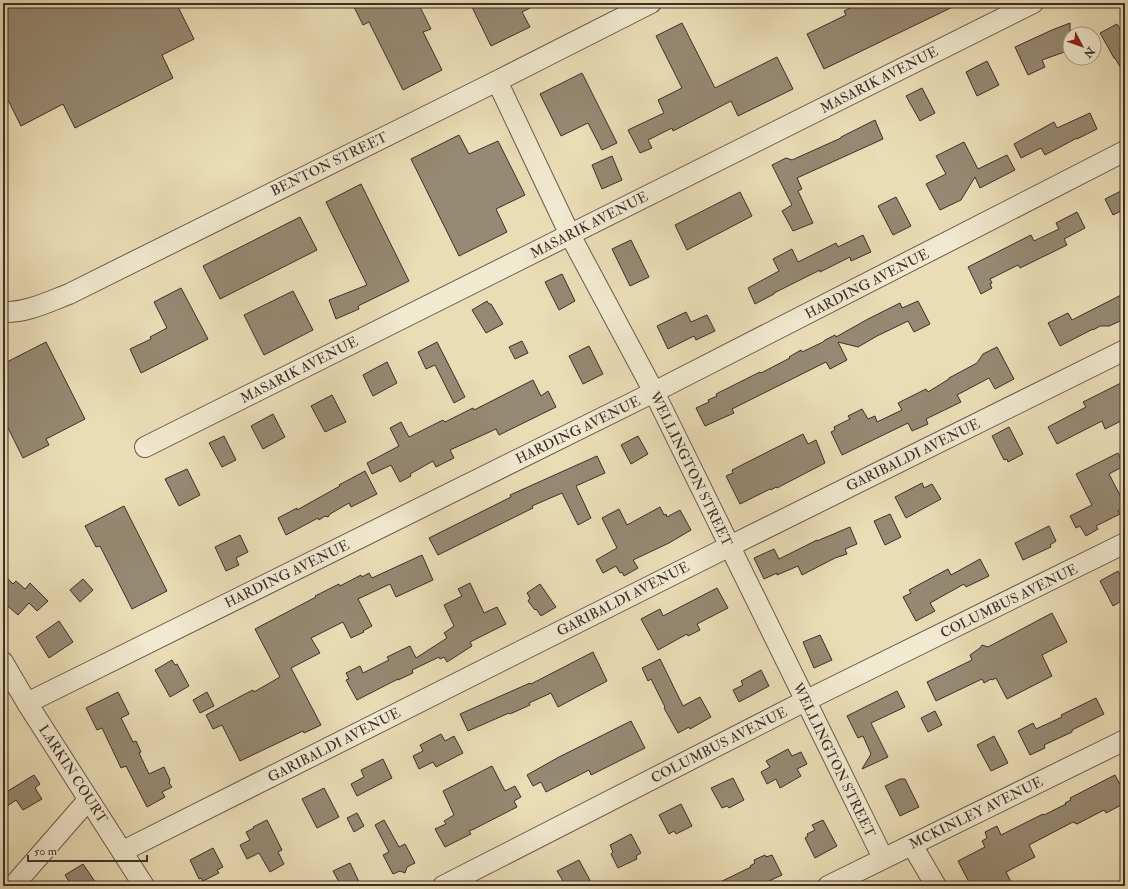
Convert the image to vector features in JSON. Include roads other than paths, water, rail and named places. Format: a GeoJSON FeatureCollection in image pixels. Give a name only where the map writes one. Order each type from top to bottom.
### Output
{"type":"FeatureCollection","features":[{"type":"Feature","properties":{"kind":"street","name":"BENTON STREET"},"geometry":{"type":"LineString","coordinates":[[3,312],[14,313],[69,294],[497,82],[651,3]]}},
{"type":"Feature","properties":{"kind":"street","name":"MASARIK AVENUE"},"geometry":{"type":"LineString","coordinates":[[145,447],[570,235],[1025,5]]}},
{"type":"Feature","properties":{"kind":"street","name":"WELLINGTON STREET"},"geometry":{"type":"LineString","coordinates":[[497,82],[570,235],[654,392],[883,858]]}},
{"type":"Feature","properties":{"kind":"street","name":"HARDING AVENUE"},"geometry":{"type":"LineString","coordinates":[[27,703],[654,392],[1125,151]]}},
{"type":"Feature","properties":{"kind":"street","name":"GARIBALDI AVENUE"},"geometry":{"type":"LineString","coordinates":[[123,851],[730,546],[1125,350]]}},
{"type":"Feature","properties":{"kind":"street","name":"COLUMBUS AVENUE"},"geometry":{"type":"LineString","coordinates":[[443,886],[805,701],[1125,543]]}},
{"type":"Feature","properties":{"kind":"street","name":"LARKIN COURT"},"geometry":{"type":"LineString","coordinates":[[3,662],[88,800],[123,851],[144,886]]}},
{"type":"Feature","properties":{"kind":"street","name":"MCKINLEY AVENUE"},"geometry":{"type":"LineString","coordinates":[[828,886],[1125,740]]}},
{"type":"Feature","properties":{"kind":"street"},"geometry":{"type":"LineString","coordinates":[[13,886],[88,800]]}},
{"type":"Feature","properties":{"kind":"street"},"geometry":{"type":"LineString","coordinates":[[912,845],[936,886]]}}]}
